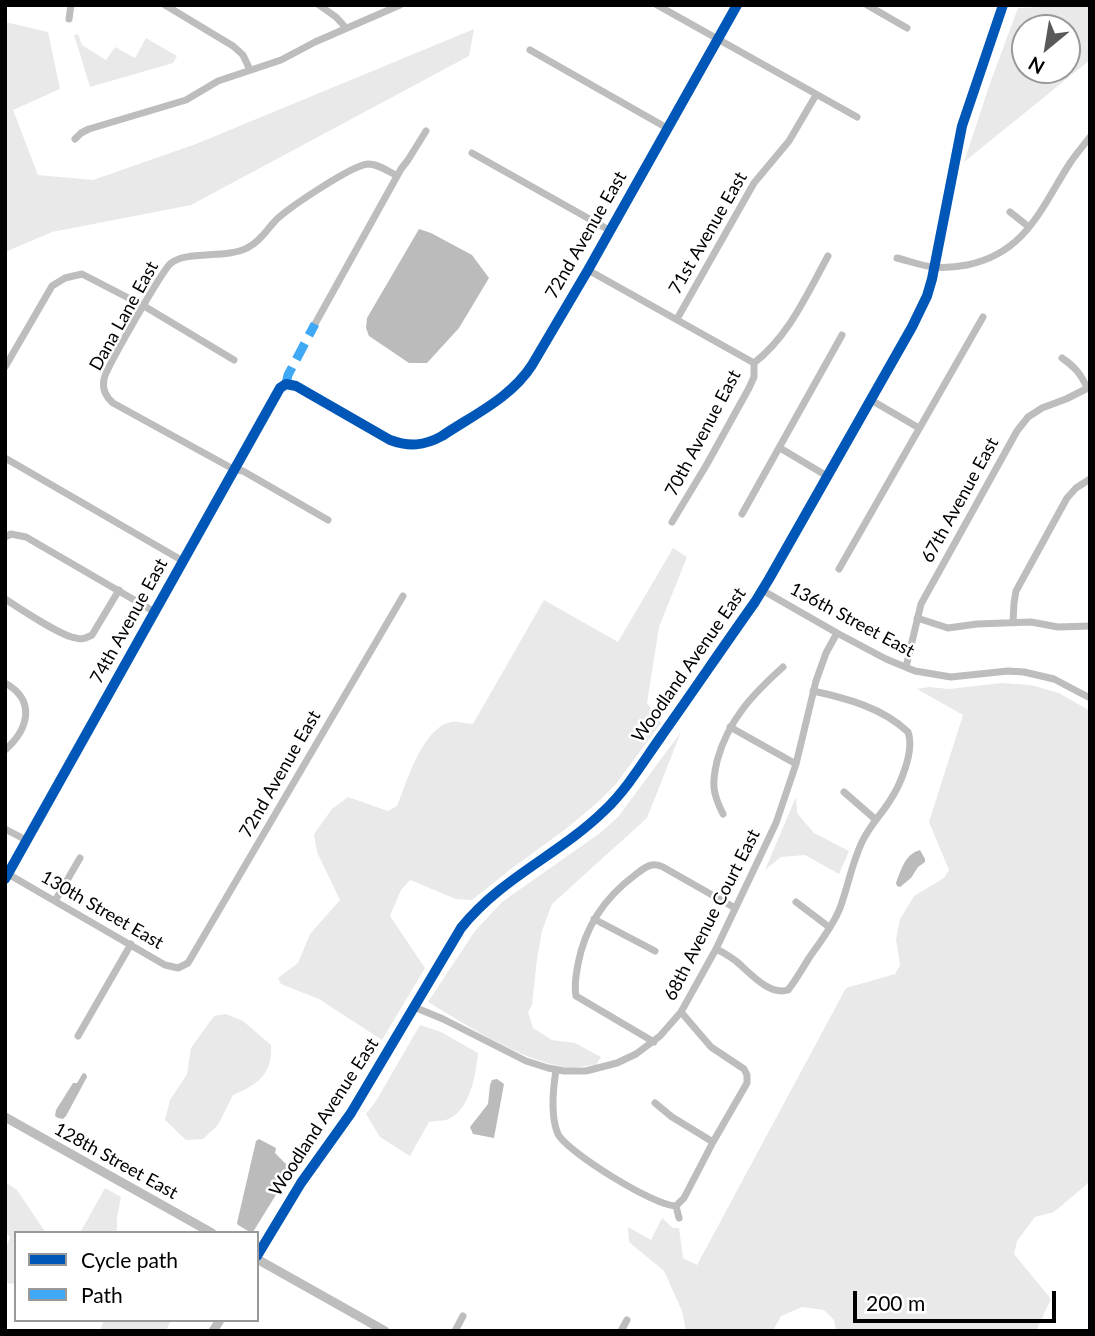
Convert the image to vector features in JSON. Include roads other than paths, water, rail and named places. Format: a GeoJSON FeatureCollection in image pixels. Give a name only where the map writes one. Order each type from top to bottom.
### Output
{"type":"FeatureCollection","features":[{"type":"Feature","properties":{"kind":"street"},"geometry":{"type":"LineString","coordinates":[[69,19],[71,5]]}},
{"type":"Feature","properties":{"kind":"street"},"geometry":{"type":"LineString","coordinates":[[165,5],[233,46],[243,55],[250,70]]}},
{"type":"Feature","properties":{"kind":"street"},"geometry":{"type":"LineString","coordinates":[[319,5],[346,28]]}},
{"type":"Feature","properties":{"kind":"street"},"geometry":{"type":"LineString","coordinates":[[75,139],[89,129],[186,100],[218,80],[281,60],[400,5]]}},
{"type":"Feature","properties":{"kind":"street"},"geometry":{"type":"LineString","coordinates":[[657,5],[857,117]]}},
{"type":"Feature","properties":{"kind":"street","name":"72nd Avenue East"},"geometry":{"type":"LineString","coordinates":[[286,384],[296,386],[390,440],[410,445],[425,444],[442,436],[508,393],[524,377],[588,270],[737,5]]}},
{"type":"Feature","properties":{"kind":"street"},"geometry":{"type":"LineString","coordinates":[[867,5],[908,28]]}},
{"type":"Feature","properties":{"kind":"street","name":"Woodland Avenue East"},"geometry":{"type":"LineString","coordinates":[[259,1254],[301,1182],[349,1116],[455,936],[481,905],[513,878],[582,830],[614,801],[640,768],[762,590],[920,312],[934,267],[968,103],[1003,5]]}},
{"type":"Feature","properties":{"kind":"street"},"geometry":{"type":"LineString","coordinates":[[530,50],[667,128]]}},
{"type":"Feature","properties":{"kind":"street","name":"71st Avenue East"},"geometry":{"type":"LineString","coordinates":[[677,319],[754,183],[789,141],[816,95]]}},
{"type":"Feature","properties":{"kind":"street"},"geometry":{"type":"LineString","coordinates":[[315,324],[397,176],[426,131]]}},
{"type":"Feature","properties":{"kind":"street"},"geometry":{"type":"LineString","coordinates":[[897,258],[934,267],[962,266],[1002,252],[1019,239],[1040,214],[1071,161],[1090,137]]}},
{"type":"Feature","properties":{"kind":"street"},"geometry":{"type":"LineString","coordinates":[[472,153],[609,230]]}},
{"type":"Feature","properties":{"kind":"street","name":"Dana Lane East"},"geometry":{"type":"LineString","coordinates":[[235,470],[113,403],[104,390],[103,381],[108,368],[164,271],[173,262],[228,254],[247,248],[256,243],[296,204],[363,165],[378,166],[397,176]]}},
{"type":"Feature","properties":{"kind":"street"},"geometry":{"type":"LineString","coordinates":[[1010,212],[1029,227]]}},
{"type":"Feature","properties":{"kind":"street","name":"70th Avenue East"},"geometry":{"type":"LineString","coordinates":[[672,522],[749,388],[754,377],[754,363],[764,356],[785,332],[828,256]]}},
{"type":"Feature","properties":{"kind":"street"},"geometry":{"type":"LineString","coordinates":[[588,270],[754,363]]}},
{"type":"Feature","properties":{"kind":"street"},"geometry":{"type":"LineString","coordinates":[[6,365],[49,290],[55,283],[82,274],[144,306],[234,360]]}},
{"type":"Feature","properties":{"kind":"street"},"geometry":{"type":"LineString","coordinates":[[839,569],[983,317]]}},
{"type":"Feature","properties":{"kind":"street"},"geometry":{"type":"LineString","coordinates":[[742,514],[842,335]]}},
{"type":"Feature","properties":{"kind":"street"},"geometry":{"type":"LineString","coordinates":[[1062,358],[1081,374],[1088,388]]}},
{"type":"Feature","properties":{"kind":"street","name":"74th Avenue East"},"geometry":{"type":"LineString","coordinates":[[6,876],[280,388],[286,384]]}},
{"type":"Feature","properties":{"kind":"street","name":"67th Avenue East"},"geometry":{"type":"LineString","coordinates":[[906,667],[921,604],[1017,431],[1028,417],[1042,408],[1066,400],[1088,388]]}},
{"type":"Feature","properties":{"kind":"street"},"geometry":{"type":"LineString","coordinates":[[871,400],[919,428]]}},
{"type":"Feature","properties":{"kind":"street"},"geometry":{"type":"LineString","coordinates":[[780,448],[827,476]]}},
{"type":"Feature","properties":{"kind":"street"},"geometry":{"type":"LineString","coordinates":[[5,458],[183,561]]}},
{"type":"Feature","properties":{"kind":"street"},"geometry":{"type":"LineString","coordinates":[[235,470],[243,471],[328,520]]}},
{"type":"Feature","properties":{"kind":"street"},"geometry":{"type":"LineString","coordinates":[[1013,623],[1016,591],[1067,498],[1090,479]]}},
{"type":"Feature","properties":{"kind":"street"},"geometry":{"type":"LineString","coordinates":[[8,536],[20,534],[26,537],[155,612]]}},
{"type":"Feature","properties":{"kind":"street"},"geometry":{"type":"LineString","coordinates":[[5,599],[66,635],[86,638],[92,635],[119,590]]}},
{"type":"Feature","properties":{"kind":"street","name":"136th Street East"},"geometry":{"type":"LineString","coordinates":[[762,590],[837,633],[906,667],[951,677],[1008,671],[1039,674],[1068,685],[1090,698]]}},
{"type":"Feature","properties":{"kind":"street","name":"72nd Avenue East"},"geometry":{"type":"LineString","coordinates":[[182,967],[194,953],[403,596]]}},
{"type":"Feature","properties":{"kind":"street"},"geometry":{"type":"LineString","coordinates":[[917,618],[948,628],[1031,622],[1058,627],[1090,626]]}},
{"type":"Feature","properties":{"kind":"street","name":"68th Avenue Court East"},"geometry":{"type":"LineString","coordinates":[[414,1007],[512,1055],[556,1070],[586,1071],[617,1063],[654,1042],[681,1012],[716,949],[776,822],[796,764],[822,663],[837,633]]}},
{"type":"Feature","properties":{"kind":"street","name":"68th Avenue Court East"},"geometry":{"type":"LineString","coordinates":[[723,814],[714,790],[714,774],[722,744],[746,702],[783,667]]}},
{"type":"Feature","properties":{"kind":"street"},"geometry":{"type":"LineString","coordinates":[[5,682],[19,692],[25,703],[25,721],[5,750]]}},
{"type":"Feature","properties":{"kind":"street"},"geometry":{"type":"LineString","coordinates":[[716,949],[771,988],[784,992],[792,985],[840,908],[858,852],[875,819],[888,804],[901,780],[911,742],[910,734],[904,727],[858,702],[813,691]]}},
{"type":"Feature","properties":{"kind":"street"},"geometry":{"type":"LineString","coordinates":[[730,727],[796,764]]}},
{"type":"Feature","properties":{"kind":"street"},"geometry":{"type":"LineString","coordinates":[[844,792],[875,819]]}},
{"type":"Feature","properties":{"kind":"street"},"geometry":{"type":"LineString","coordinates":[[5,830],[26,841]]}},
{"type":"Feature","properties":{"kind":"street"},"geometry":{"type":"LineString","coordinates":[[55,901],[80,858]]}},
{"type":"Feature","properties":{"kind":"street"},"geometry":{"type":"LineString","coordinates":[[654,1042],[580,1000],[575,994],[582,945],[594,919],[622,885],[650,865],[658,864],[735,908]]}},
{"type":"Feature","properties":{"kind":"street","name":"130th Street East"},"geometry":{"type":"LineString","coordinates":[[6,876],[55,901],[165,965],[182,967]]}},
{"type":"Feature","properties":{"kind":"street"},"geometry":{"type":"LineString","coordinates":[[796,902],[829,927]]}},
{"type":"Feature","properties":{"kind":"street"},"geometry":{"type":"LineString","coordinates":[[594,919],[655,951]]}},
{"type":"Feature","properties":{"kind":"street"},"geometry":{"type":"LineString","coordinates":[[78,1036],[131,944]]}},
{"type":"Feature","properties":{"kind":"street"},"geometry":{"type":"LineString","coordinates":[[556,1070],[554,1104],[557,1131],[568,1146],[597,1167],[658,1202],[676,1206],[684,1198],[747,1083],[744,1069],[711,1047],[681,1012]]}},
{"type":"Feature","properties":{"kind":"street"},"geometry":{"type":"LineString","coordinates":[[655,1104],[713,1142]]}},
{"type":"Feature","properties":{"kind":"street","name":"128th Street East"},"geometry":{"type":"LineString","coordinates":[[5,1117],[208,1231]]}},
{"type":"Feature","properties":{"kind":"street"},"geometry":{"type":"LineString","coordinates":[[676,1206],[679,1218]]}},
{"type":"Feature","properties":{"kind":"street"},"geometry":{"type":"LineString","coordinates":[[259,1258],[385,1331]]}},
{"type":"Feature","properties":{"kind":"street"},"geometry":{"type":"LineString","coordinates":[[455,1331],[463,1316]]}},
{"type":"Feature","properties":{"kind":"street"},"geometry":{"type":"LineString","coordinates":[[621,1331],[627,1320]]}}]}
